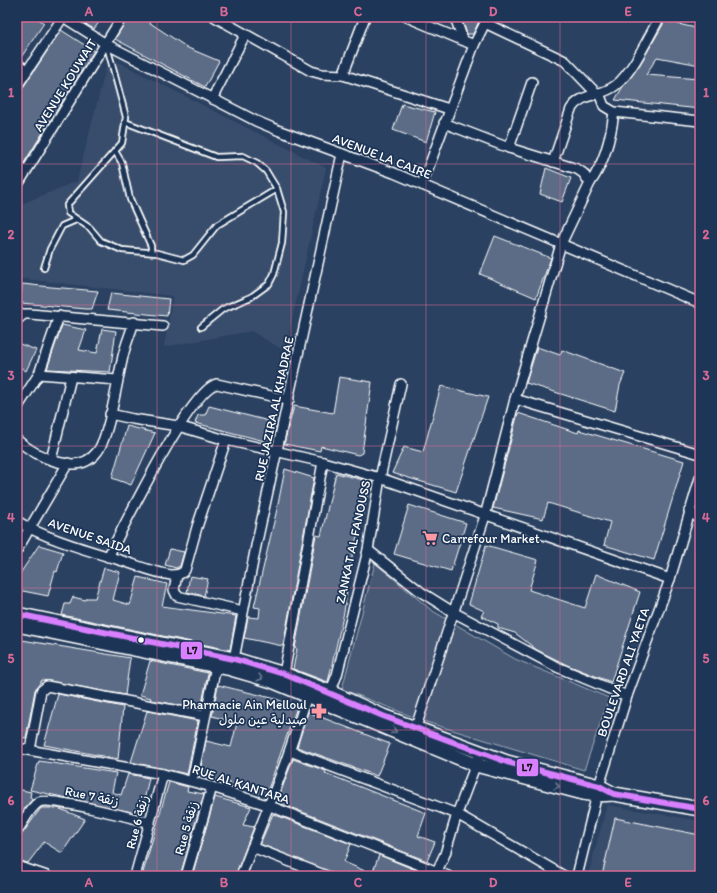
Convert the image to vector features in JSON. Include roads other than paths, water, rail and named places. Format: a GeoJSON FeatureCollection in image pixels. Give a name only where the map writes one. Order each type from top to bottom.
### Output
{"type":"FeatureCollection","features":[{"type":"Feature","properties":{"kind":"street","name":"AVENUE LA CAIRE"},"geometry":{"type":"LineString","coordinates":[[63,17],[106,44],[169,74],[212,99],[280,131],[394,173],[700,303]]}},
{"type":"Feature","properties":{"kind":"street"},"geometry":{"type":"LineString","coordinates":[[17,86],[63,17]]}},
{"type":"Feature","properties":{"kind":"street","name":"AVENUE KOUWAIT"},"geometry":{"type":"LineString","coordinates":[[17,186],[122,17]]}},
{"type":"Feature","properties":{"kind":"street"},"geometry":{"type":"LineString","coordinates":[[216,17],[245,35],[311,71],[322,74],[343,75],[449,109]]}},
{"type":"Feature","properties":{"kind":"street"},"geometry":{"type":"LineString","coordinates":[[343,75],[365,17]]}},
{"type":"Feature","properties":{"kind":"street"},"geometry":{"type":"LineString","coordinates":[[407,17],[474,45]]}},
{"type":"Feature","properties":{"kind":"street"},"geometry":{"type":"LineString","coordinates":[[455,17],[463,40]]}},
{"type":"Feature","properties":{"kind":"street"},"geometry":{"type":"LineString","coordinates":[[553,162],[571,109],[575,103],[584,97],[607,91],[625,78],[660,17]]}},
{"type":"Feature","properties":{"kind":"street"},"geometry":{"type":"LineString","coordinates":[[422,185],[449,109],[474,45],[486,20],[565,61],[598,93],[604,106],[614,112],[700,121]]}},
{"type":"Feature","properties":{"kind":"street"},"geometry":{"type":"LineString","coordinates":[[212,99],[245,35]]}},
{"type":"Feature","properties":{"kind":"street"},"geometry":{"type":"LineString","coordinates":[[17,64],[27,70]]}},
{"type":"Feature","properties":{"kind":"street"},"geometry":{"type":"LineString","coordinates":[[509,148],[532,82]]}},
{"type":"Feature","properties":{"kind":"street"},"geometry":{"type":"LineString","coordinates":[[414,733],[486,516],[515,399],[561,244],[590,183],[598,172],[608,143],[614,112]]}},
{"type":"Feature","properties":{"kind":"street"},"geometry":{"type":"LineString","coordinates":[[444,123],[509,148],[577,169],[583,173],[590,183]]}},
{"type":"Feature","properties":{"kind":"street","name":"RUE JAZIRA AL KHADRAE"},"geometry":{"type":"LineString","coordinates":[[232,664],[256,546],[278,452],[342,154]]}},
{"type":"Feature","properties":{"kind":"street"},"geometry":{"type":"LineString","coordinates":[[17,320],[24,314],[134,322],[163,326]]}},
{"type":"Feature","properties":{"kind":"street"},"geometry":{"type":"LineString","coordinates":[[17,408],[39,374],[59,316]]}},
{"type":"Feature","properties":{"kind":"street"},"geometry":{"type":"LineString","coordinates":[[17,440],[33,452],[51,460],[68,463],[80,463],[96,454],[103,440],[122,358],[134,322]]}},
{"type":"Feature","properties":{"kind":"street"},"geometry":{"type":"LineString","coordinates":[[39,374],[117,380]]}},
{"type":"Feature","properties":{"kind":"street"},"geometry":{"type":"LineString","coordinates":[[51,460],[71,377]]}},
{"type":"Feature","properties":{"kind":"street"},"geometry":{"type":"LineString","coordinates":[[108,556],[178,426],[211,385],[217,384],[289,400]]}},
{"type":"Feature","properties":{"kind":"street","name":"ZANKAT AL FANOUSS"},"geometry":{"type":"LineString","coordinates":[[329,698],[337,675],[368,550],[380,478],[401,384]]}},
{"type":"Feature","properties":{"kind":"street"},"geometry":{"type":"LineString","coordinates":[[515,399],[700,454]]}},
{"type":"Feature","properties":{"kind":"street"},"geometry":{"type":"LineString","coordinates":[[110,414],[178,426],[226,440],[323,462],[380,478],[670,579]]}},
{"type":"Feature","properties":{"kind":"street"},"geometry":{"type":"LineString","coordinates":[[226,440],[185,570],[177,575],[174,590],[177,596],[243,611]]}},
{"type":"Feature","properties":{"kind":"street"},"geometry":{"type":"LineString","coordinates":[[283,680],[323,462]]}},
{"type":"Feature","properties":{"kind":"street"},"geometry":{"type":"LineString","coordinates":[[17,550],[68,463]]}},
{"type":"Feature","properties":{"kind":"street","name":"BOULEVARD ALI YAETA"},"geometry":{"type":"LineString","coordinates":[[577,876],[598,791],[627,696],[670,579],[700,478]]}},
{"type":"Feature","properties":{"kind":"street"},"geometry":{"type":"LineString","coordinates":[[689,511],[700,519]]}},
{"type":"Feature","properties":{"kind":"street","name":"AVENUE SAIDA"},"geometry":{"type":"LineString","coordinates":[[17,521],[29,529],[108,556],[156,572],[177,575]]}},
{"type":"Feature","properties":{"kind":"street"},"geometry":{"type":"LineString","coordinates":[[368,550],[421,592],[453,612],[557,667],[627,696]]}},
{"type":"Feature","properties":{"kind":"street"},"geometry":{"type":"LineString","coordinates":[[17,614],[232,664],[283,680],[478,759],[598,791],[700,809]]}},
{"type":"Feature","properties":{"kind":"street"},"geometry":{"type":"LineString","coordinates":[[17,625],[216,666],[232,664]]}},
{"type":"Feature","properties":{"kind":"street"},"geometry":{"type":"LineString","coordinates":[[192,781],[216,666]]}},
{"type":"Feature","properties":{"kind":"street"},"geometry":{"type":"LineString","coordinates":[[283,680],[307,695],[329,698]]}},
{"type":"Feature","properties":{"kind":"street"},"geometry":{"type":"LineString","coordinates":[[30,750],[42,691],[47,686],[205,716]]}},
{"type":"Feature","properties":{"kind":"street"},"geometry":{"type":"LineString","coordinates":[[241,876],[270,806],[290,751],[307,695]]}},
{"type":"Feature","properties":{"kind":"street","name":"RUE AL KANTARA"},"geometry":{"type":"LineString","coordinates":[[17,748],[163,774],[192,781],[270,806],[448,876]]}},
{"type":"Feature","properties":{"kind":"street"},"geometry":{"type":"LineString","coordinates":[[290,751],[457,814],[564,876]]}},
{"type":"Feature","properties":{"kind":"street"},"geometry":{"type":"LineString","coordinates":[[436,871],[445,854],[457,814],[478,759]]}},
{"type":"Feature","properties":{"kind":"street","name":"Rue 6 زنقة"},"geometry":{"type":"LineString","coordinates":[[135,876],[163,774]]}},
{"type":"Feature","properties":{"kind":"street","name":"Rue 5 زنقة"},"geometry":{"type":"LineString","coordinates":[[186,876],[212,787]]}},
{"type":"Feature","properties":{"kind":"street","name":"Rue 7 زنقة"},"geometry":{"type":"LineString","coordinates":[[17,831],[40,802],[47,801],[150,823]]}},
{"type":"Feature","properties":{"kind":"street"},"geometry":{"type":"LineString","coordinates":[[252,847],[327,876]]}},
{"type":"Feature","properties":{"kind":"street"},"geometry":{"type":"LineString","coordinates":[[17,866],[47,876]]}},
{"type":"Feature","properties":{"kind":"lane"},"geometry":{"type":"LineString","coordinates":[[106,44],[126,117],[122,143],[67,205],[68,213],[76,220],[90,228],[101,240],[122,250],[151,252],[184,260],[188,258],[217,225],[277,189]]}},
{"type":"Feature","properties":{"kind":"lane"},"geometry":{"type":"LineString","coordinates":[[125,122],[216,157],[243,156],[257,163],[266,171],[277,189],[284,212],[282,243],[274,274],[269,284],[251,297],[223,309],[201,327]]}},
{"type":"Feature","properties":{"kind":"lane"},"geometry":{"type":"LineString","coordinates":[[115,152],[122,163],[130,199],[151,246],[151,252]]}},
{"type":"Feature","properties":{"kind":"lane"},"geometry":{"type":"LineString","coordinates":[[44,268],[50,249],[62,226],[76,220]]}},
{"type":"Feature","properties":{"kind":"place","name":"Carrefour Market"},"geometry":{"type":"Point","coordinates":[430,538]}},
{"type":"Feature","properties":{"kind":"place","name":"Pharmacie Ain Melloul صيدلية عين ملول"},"geometry":{"type":"Point","coordinates":[319,711]}}]}
